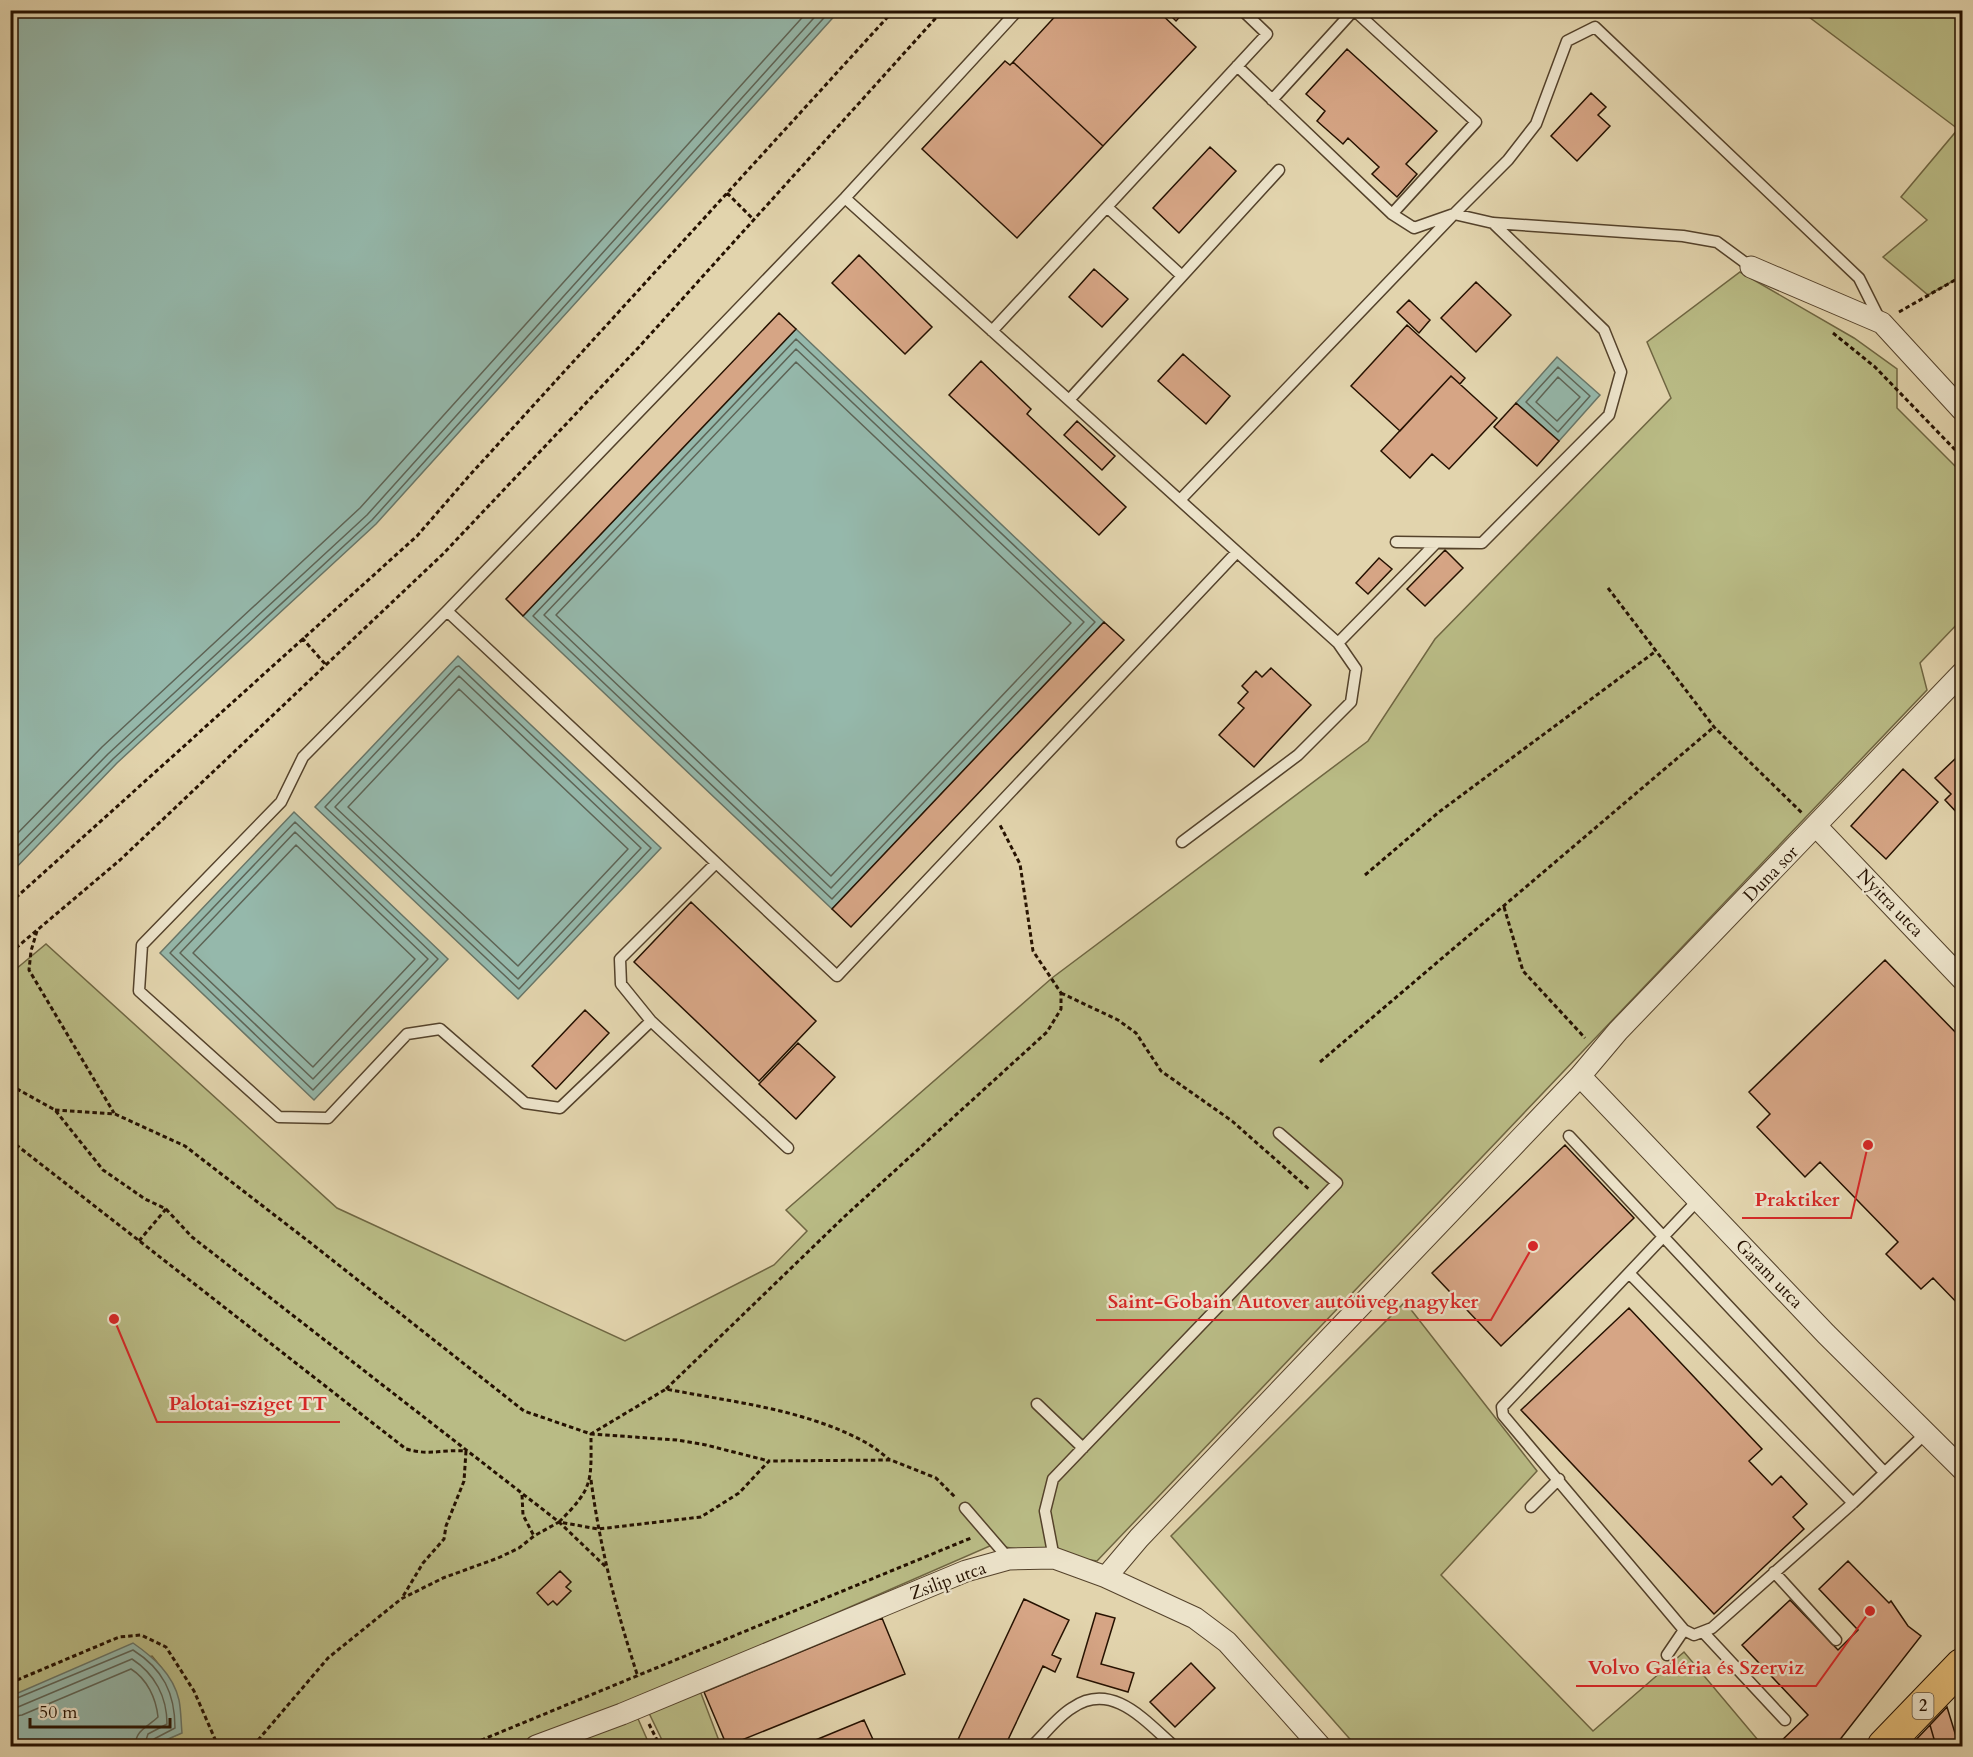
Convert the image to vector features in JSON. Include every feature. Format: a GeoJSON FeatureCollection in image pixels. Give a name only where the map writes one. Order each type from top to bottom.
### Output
{"type":"FeatureCollection","features":[{"type":"Feature","properties":{"kind":"main road","name":"2"},"geometry":{"type":"LineString","coordinates":[[1884,1746],[1962,1665]]}},
{"type":"Feature","properties":{"kind":"street"},"geometry":{"type":"LineString","coordinates":[[1751,267],[1882,323],[1962,410]]}},
{"type":"Feature","properties":{"kind":"street","name":"Duna sor"},"geometry":{"type":"LineString","coordinates":[[1106,1577],[1139,1538],[1962,673]]}},
{"type":"Feature","properties":{"kind":"street","name":"Nyitra utca"},"geometry":{"type":"LineString","coordinates":[[1817,827],[1962,979]]}},
{"type":"Feature","properties":{"kind":"street","name":"Garam utca"},"geometry":{"type":"LineString","coordinates":[[1580,1076],[1826,1334],[1962,1469]]}},
{"type":"Feature","properties":{"kind":"street","name":"Zsilip utca"},"geometry":{"type":"LineString","coordinates":[[536,1746],[640,1706],[966,1571],[1009,1559],[1054,1558],[1106,1577],[1195,1618],[1227,1642],[1320,1746]]}},
{"type":"Feature","properties":{"kind":"lane"},"geometry":{"type":"LineString","coordinates":[[651,1021],[560,1108],[525,1103],[440,1029],[407,1034],[328,1118],[279,1117],[139,991],[142,945],[281,802],[303,757],[447,611],[844,198],[1018,10]]}},
{"type":"Feature","properties":{"kind":"lane"},"geometry":{"type":"LineString","coordinates":[[992,331],[1267,34],[1242,10]]}},
{"type":"Feature","properties":{"kind":"lane"},"geometry":{"type":"LineString","coordinates":[[1272,100],[1354,10],[1476,122],[1392,214]]}},
{"type":"Feature","properties":{"kind":"lane"},"geometry":{"type":"LineString","coordinates":[[1180,500],[1508,160],[1536,124],[1567,41],[1595,27],[1859,278],[1882,323]]}},
{"type":"Feature","properties":{"kind":"lane"},"geometry":{"type":"LineString","coordinates":[[1237,66],[1392,214],[1414,228],[1454,214],[1492,223],[1683,236],[1717,242],[1751,267]]}},
{"type":"Feature","properties":{"kind":"lane"},"geometry":{"type":"LineString","coordinates":[[1069,400],[1279,170]]}},
{"type":"Feature","properties":{"kind":"lane"},"geometry":{"type":"LineString","coordinates":[[844,198],[1338,643],[1356,669],[1352,702],[1298,755],[1182,842]]}},
{"type":"Feature","properties":{"kind":"lane"},"geometry":{"type":"LineString","coordinates":[[1107,207],[1182,276]]}},
{"type":"Feature","properties":{"kind":"lane"},"geometry":{"type":"LineString","coordinates":[[1396,542],[1482,543],[1609,415],[1621,372],[1604,330],[1492,223]]}},
{"type":"Feature","properties":{"kind":"lane"},"geometry":{"type":"LineString","coordinates":[[1338,643],[1436,543]]}},
{"type":"Feature","properties":{"kind":"lane"},"geometry":{"type":"LineString","coordinates":[[447,611],[837,976],[1237,552]]}},
{"type":"Feature","properties":{"kind":"lane"},"geometry":{"type":"LineString","coordinates":[[716,863],[620,959],[621,984],[651,1021],[788,1148]]}},
{"type":"Feature","properties":{"kind":"lane"},"geometry":{"type":"LineString","coordinates":[[1054,1558],[1046,1511],[1053,1479],[1337,1183],[1279,1133]]}},
{"type":"Feature","properties":{"kind":"lane"},"geometry":{"type":"LineString","coordinates":[[1569,1136],[1884,1472]]}},
{"type":"Feature","properties":{"kind":"lane"},"geometry":{"type":"LineString","coordinates":[[1698,1200],[1502,1407],[1503,1415],[1684,1629],[1694,1635],[1712,1628],[1853,1503],[1926,1433]]}},
{"type":"Feature","properties":{"kind":"lane"},"geometry":{"type":"LineString","coordinates":[[1629,1273],[1853,1503]]}},
{"type":"Feature","properties":{"kind":"lane"},"geometry":{"type":"LineString","coordinates":[[1037,1404],[1083,1448]]}},
{"type":"Feature","properties":{"kind":"lane"},"geometry":{"type":"LineString","coordinates":[[1531,1507],[1559,1479]]}},
{"type":"Feature","properties":{"kind":"lane"},"geometry":{"type":"LineString","coordinates":[[965,1508],[1009,1559]]}},
{"type":"Feature","properties":{"kind":"lane"},"geometry":{"type":"LineString","coordinates":[[1774,1572],[1836,1640]]}},
{"type":"Feature","properties":{"kind":"lane"},"geometry":{"type":"LineString","coordinates":[[1667,1655],[1684,1629]]}},
{"type":"Feature","properties":{"kind":"lane"},"geometry":{"type":"LineString","coordinates":[[1704,1632],[1785,1720]]}},
{"type":"Feature","properties":{"kind":"lane"},"geometry":{"type":"LineString","coordinates":[[1032,1746],[1071,1708],[1099,1699],[1112,1700],[1128,1706],[1174,1746]]}},
{"type":"Feature","properties":{"kind":"path"},"geometry":{"type":"LineString","coordinates":[[10,903],[417,536],[477,467],[894,10]]}},
{"type":"Feature","properties":{"kind":"path"},"geometry":{"type":"LineString","coordinates":[[10,953],[120,860],[443,554],[631,355],[943,10]]}},
{"type":"Feature","properties":{"kind":"path"},"geometry":{"type":"LineString","coordinates":[[727,193],[754,220]]}},
{"type":"Feature","properties":{"kind":"path"},"geometry":{"type":"LineString","coordinates":[[1882,323],[1962,276]]}},
{"type":"Feature","properties":{"kind":"path"},"geometry":{"type":"LineString","coordinates":[[1833,333],[1875,367],[1962,457]]}},
{"type":"Feature","properties":{"kind":"path"},"geometry":{"type":"LineString","coordinates":[[1608,588],[1714,727],[1817,827]]}},
{"type":"Feature","properties":{"kind":"path"},"geometry":{"type":"LineString","coordinates":[[302,638],[326,665]]}},
{"type":"Feature","properties":{"kind":"path"},"geometry":{"type":"LineString","coordinates":[[1365,875],[1438,812],[1656,651]]}},
{"type":"Feature","properties":{"kind":"path"},"geometry":{"type":"LineString","coordinates":[[1320,1062],[1714,727]]}},
{"type":"Feature","properties":{"kind":"path"},"geometry":{"type":"LineString","coordinates":[[993,810],[1020,864],[1033,951],[1061,993],[1118,1020],[1136,1033],[1161,1071],[1232,1120],[1321,1200]]}},
{"type":"Feature","properties":{"kind":"path"},"geometry":{"type":"LineString","coordinates":[[1504,906],[1523,971],[1599,1053]]}},
{"type":"Feature","properties":{"kind":"path"},"geometry":{"type":"LineString","coordinates":[[37,930],[29,970],[115,1114]]}},
{"type":"Feature","properties":{"kind":"path"},"geometry":{"type":"LineString","coordinates":[[591,1434],[666,1389],[844,1217],[1047,1032],[1061,1009],[1061,993]]}},
{"type":"Feature","properties":{"kind":"path"},"geometry":{"type":"LineString","coordinates":[[10,1085],[55,1110],[104,1170],[145,1199],[166,1209],[192,1237],[559,1522],[607,1568]]}},
{"type":"Feature","properties":{"kind":"path"},"geometry":{"type":"LineString","coordinates":[[55,1110],[115,1114],[185,1146],[524,1411],[591,1434],[676,1440],[769,1461],[891,1460]]}},
{"type":"Feature","properties":{"kind":"path"},"geometry":{"type":"LineString","coordinates":[[10,1140],[406,1449],[423,1454],[452,1450],[466,1451]]}},
{"type":"Feature","properties":{"kind":"path"},"geometry":{"type":"LineString","coordinates":[[139,1241],[166,1209]]}},
{"type":"Feature","properties":{"kind":"path"},"geometry":{"type":"LineString","coordinates":[[666,1389],[782,1411],[864,1441],[891,1460],[936,1478],[965,1508]]}},
{"type":"Feature","properties":{"kind":"path"},"geometry":{"type":"LineString","coordinates":[[591,1434],[591,1479],[598,1529],[618,1616],[638,1677]]}},
{"type":"Feature","properties":{"kind":"path"},"geometry":{"type":"LineString","coordinates":[[401,1599],[423,1563],[444,1539],[446,1526],[464,1481],[466,1451]]}},
{"type":"Feature","properties":{"kind":"path"},"geometry":{"type":"LineString","coordinates":[[559,1522],[598,1529],[701,1517],[739,1493],[769,1461]]}},
{"type":"Feature","properties":{"kind":"path"},"geometry":{"type":"LineString","coordinates":[[253,1746],[328,1658],[401,1599],[443,1578],[519,1548],[534,1536],[559,1522],[581,1500],[591,1479]]}},
{"type":"Feature","properties":{"kind":"path"},"geometry":{"type":"LineString","coordinates":[[522,1494],[523,1515],[534,1536]]}},
{"type":"Feature","properties":{"kind":"path"},"geometry":{"type":"LineString","coordinates":[[467,1746],[987,1532]]}},
{"type":"Feature","properties":{"kind":"path"},"geometry":{"type":"LineString","coordinates":[[10,1683],[119,1637],[141,1635],[166,1647],[194,1691],[218,1746]]}},
{"type":"Feature","properties":{"kind":"path"},"geometry":{"type":"LineString","coordinates":[[640,1706],[658,1742],[663,1746]]}},
{"type":"Feature","properties":{"kind":"green space"},"geometry":{"type":"Polygon","coordinates":[[[1801,11],[1962,11],[1962,276],[1928,295],[1883,257],[1927,220],[1901,197],[1958,129],[1801,11]]]}},
{"type":"Feature","properties":{"kind":"green space"},"geometry":{"type":"Polygon","coordinates":[[[1740,272],[1854,338],[1897,369],[1897,408],[1962,473],[1962,619],[1920,663],[1927,690],[1097,1561],[992,1545],[694,1675],[721,1746],[671,1746],[662,1740],[646,1707],[635,1712],[650,1746],[152,1746],[181,1733],[175,1691],[167,1675],[152,1656],[11,1696],[10,974],[46,944],[337,1208],[625,1341],[774,1265],[807,1231],[786,1210],[1052,978],[1368,741],[1435,639],[1671,398],[1647,342],[1740,272]]]}},
{"type":"Feature","properties":{"kind":"green space"},"geometry":{"type":"Polygon","coordinates":[[[1405,1302],[1537,1471],[1441,1575],[1593,1731],[1684,1652],[1763,1746],[1356,1746],[1171,1536],[1405,1302]]]}},
{"type":"Feature","properties":{"kind":"water"},"geometry":{"type":"Polygon","coordinates":[[[11,10],[839,11],[376,524],[117,763],[11,873],[11,10]]]}},
{"type":"Feature","properties":{"kind":"water"},"geometry":{"type":"Polygon","coordinates":[[[796,329],[1104,622],[832,909],[523,616],[796,329]]]}},
{"type":"Feature","properties":{"kind":"water"},"geometry":{"type":"Polygon","coordinates":[[[1557,357],[1600,395],[1559,441],[1516,403],[1557,357]]]}},
{"type":"Feature","properties":{"kind":"water"},"geometry":{"type":"Polygon","coordinates":[[[458,656],[661,848],[518,999],[315,807],[458,656]]]}},
{"type":"Feature","properties":{"kind":"water"},"geometry":{"type":"Polygon","coordinates":[[[294,812],[448,959],[314,1100],[160,953],[294,812]]]}},
{"type":"Feature","properties":{"kind":"water"},"geometry":{"type":"Polygon","coordinates":[[[133,1643],[155,1660],[172,1682],[179,1700],[182,1733],[152,1746],[11,1746],[11,1696],[133,1643]]]}},
{"type":"Feature","properties":{"kind":"building"},"geometry":{"type":"Polygon","coordinates":[[[1061,10],[1157,10],[1196,47],[1103,146],[1013,62],[1061,10]]]}},
{"type":"Feature","properties":{"kind":"building"},"geometry":{"type":"Polygon","coordinates":[[[1165,10],[1186,10],[1176,21],[1165,10]]]}},
{"type":"Feature","properties":{"kind":"building"},"geometry":{"type":"Polygon","coordinates":[[[1347,49],[1437,131],[1406,164],[1417,174],[1397,197],[1372,174],[1379,167],[1348,138],[1343,144],[1317,121],[1325,111],[1306,94],[1347,49]]]}},
{"type":"Feature","properties":{"kind":"building"},"geometry":{"type":"Polygon","coordinates":[[[1005,61],[1010,65],[1013,62],[1103,146],[1017,238],[922,149],[1005,61]]]}},
{"type":"Feature","properties":{"kind":"building"},"geometry":{"type":"Polygon","coordinates":[[[1591,93],[1606,107],[1598,115],[1610,126],[1577,161],[1551,136],[1591,93]]]}},
{"type":"Feature","properties":{"kind":"building"},"geometry":{"type":"Polygon","coordinates":[[[1210,147],[1236,171],[1179,233],[1153,208],[1210,147]]]}},
{"type":"Feature","properties":{"kind":"building"},"geometry":{"type":"Polygon","coordinates":[[[859,255],[932,327],[905,354],[832,283],[859,255]]]}},
{"type":"Feature","properties":{"kind":"building"},"geometry":{"type":"Polygon","coordinates":[[[1094,269],[1128,299],[1102,327],[1069,297],[1094,269]]]}},
{"type":"Feature","properties":{"kind":"building"},"geometry":{"type":"Polygon","coordinates":[[[1476,282],[1511,315],[1476,352],[1441,318],[1476,282]]]}},
{"type":"Feature","properties":{"kind":"building"},"geometry":{"type":"Polygon","coordinates":[[[1409,300],[1430,320],[1419,333],[1397,312],[1409,300]]]}},
{"type":"Feature","properties":{"kind":"building"},"geometry":{"type":"Polygon","coordinates":[[[779,313],[796,329],[523,616],[506,599],[779,313]]]}},
{"type":"Feature","properties":{"kind":"building"},"geometry":{"type":"Polygon","coordinates":[[[1407,325],[1465,378],[1460,384],[1451,376],[1400,431],[1351,386],[1407,325]]]}},
{"type":"Feature","properties":{"kind":"building"},"geometry":{"type":"Polygon","coordinates":[[[1183,354],[1230,396],[1206,424],[1158,381],[1183,354]]]}},
{"type":"Feature","properties":{"kind":"building"},"geometry":{"type":"Polygon","coordinates":[[[981,361],[1031,409],[1027,414],[1126,507],[1099,535],[949,395],[981,361]]]}},
{"type":"Feature","properties":{"kind":"building"},"geometry":{"type":"Polygon","coordinates":[[[1451,376],[1497,418],[1449,469],[1432,454],[1410,478],[1381,451],[1451,376]]]}},
{"type":"Feature","properties":{"kind":"building"},"geometry":{"type":"Polygon","coordinates":[[[1516,403],[1559,441],[1537,466],[1494,427],[1516,403]]]}},
{"type":"Feature","properties":{"kind":"building"},"geometry":{"type":"Polygon","coordinates":[[[1077,421],[1115,456],[1102,470],[1064,435],[1077,421]]]}},
{"type":"Feature","properties":{"kind":"building"},"geometry":{"type":"Polygon","coordinates":[[[1445,550],[1463,568],[1425,606],[1407,589],[1445,550]]]}},
{"type":"Feature","properties":{"kind":"building"},"geometry":{"type":"Polygon","coordinates":[[[1379,558],[1392,569],[1368,594],[1356,583],[1379,558]]]}},
{"type":"Feature","properties":{"kind":"building"},"geometry":{"type":"Polygon","coordinates":[[[1104,622],[1124,640],[851,927],[832,909],[1104,622]]]}},
{"type":"Feature","properties":{"kind":"building"},"geometry":{"type":"Polygon","coordinates":[[[1271,668],[1311,705],[1254,767],[1219,735],[1244,708],[1238,703],[1248,692],[1242,686],[1256,671],[1262,677],[1271,668]]]}},
{"type":"Feature","properties":{"kind":"building"},"geometry":{"type":"Polygon","coordinates":[[[1956,758],[1962,765],[1962,818],[1945,800],[1951,794],[1935,778],[1956,758]]]}},
{"type":"Feature","properties":{"kind":"building"},"geometry":{"type":"Polygon","coordinates":[[[1903,769],[1938,802],[1886,859],[1851,826],[1903,769]]]}},
{"type":"Feature","properties":{"kind":"building"},"geometry":{"type":"Polygon","coordinates":[[[691,902],[816,1021],[759,1081],[634,962],[691,902]]]}},
{"type":"Feature","properties":{"kind":"building"},"geometry":{"type":"Polygon","coordinates":[[[1885,960],[1962,1039],[1962,1308],[1933,1278],[1921,1289],[1886,1254],[1898,1242],[1820,1162],[1805,1177],[1757,1127],[1770,1114],[1749,1092],[1885,960]]]}},
{"type":"Feature","properties":{"kind":"building"},"geometry":{"type":"Polygon","coordinates":[[[585,1010],[609,1033],[556,1089],[532,1066],[585,1010]]]}},
{"type":"Feature","properties":{"kind":"building"},"geometry":{"type":"Polygon","coordinates":[[[798,1043],[835,1077],[796,1119],[759,1084],[798,1043]]]}},
{"type":"Feature","properties":{"kind":"building"},"geometry":{"type":"Polygon","coordinates":[[[1565,1145],[1634,1218],[1501,1346],[1432,1273],[1565,1145]]]}},
{"type":"Feature","properties":{"kind":"building"},"geometry":{"type":"Polygon","coordinates":[[[1629,1308],[1762,1449],[1749,1461],[1772,1485],[1781,1476],[1807,1504],[1793,1517],[1804,1529],[1714,1614],[1521,1410],[1629,1308]]]}},
{"type":"Feature","properties":{"kind":"building"},"geometry":{"type":"Polygon","coordinates":[[[1848,1561],[1889,1603],[1891,1601],[1908,1626],[1921,1636],[1835,1746],[1782,1746],[1779,1743],[1808,1715],[1742,1645],[1790,1600],[1838,1650],[1858,1630],[1819,1589],[1848,1561]]]}},
{"type":"Feature","properties":{"kind":"building"},"geometry":{"type":"Polygon","coordinates":[[[560,1571],[571,1582],[566,1587],[571,1591],[557,1605],[553,1601],[548,1605],[537,1593],[560,1571]]]}},
{"type":"Feature","properties":{"kind":"building"},"geometry":{"type":"Polygon","coordinates":[[[1024,1599],[1069,1620],[1052,1655],[1061,1659],[1055,1672],[1043,1666],[1005,1746],[955,1746],[1024,1599]]]}},
{"type":"Feature","properties":{"kind":"building"},"geometry":{"type":"Polygon","coordinates":[[[1096,1613],[1115,1618],[1101,1664],[1134,1673],[1128,1692],[1077,1677],[1096,1613]]]}},
{"type":"Feature","properties":{"kind":"building"},"geometry":{"type":"Polygon","coordinates":[[[882,1618],[905,1674],[727,1746],[704,1692],[882,1618]]]}},
{"type":"Feature","properties":{"kind":"building"},"geometry":{"type":"Polygon","coordinates":[[[1191,1663],[1215,1688],[1175,1727],[1150,1702],[1191,1663]]]}},
{"type":"Feature","properties":{"kind":"building"},"geometry":{"type":"Polygon","coordinates":[[[1947,1707],[1959,1746],[1936,1746],[1930,1725],[1947,1707]]]}},
{"type":"Feature","properties":{"kind":"building"},"geometry":{"type":"Polygon","coordinates":[[[864,1720],[876,1746],[801,1746],[864,1720]]]}},
{"type":"Feature","properties":{"kind":"building"},"geometry":{"type":"Polygon","coordinates":[[[1930,1725],[1936,1746],[1910,1746],[1930,1725]]]}},
{"type":"Feature","properties":{"kind":"place","name":"Praktiker"},"geometry":{"type":"Point","coordinates":[1868,1145]}},
{"type":"Feature","properties":{"kind":"place","name":"Saint-Gobain Autover autóüveg nagyker"},"geometry":{"type":"Point","coordinates":[1533,1246]}},
{"type":"Feature","properties":{"kind":"place","name":"Palotai-sziget TT"},"geometry":{"type":"Point","coordinates":[114,1319]}},
{"type":"Feature","properties":{"kind":"place","name":"Volvo Galéria és Szerviz"},"geometry":{"type":"Point","coordinates":[1870,1611]}}]}
